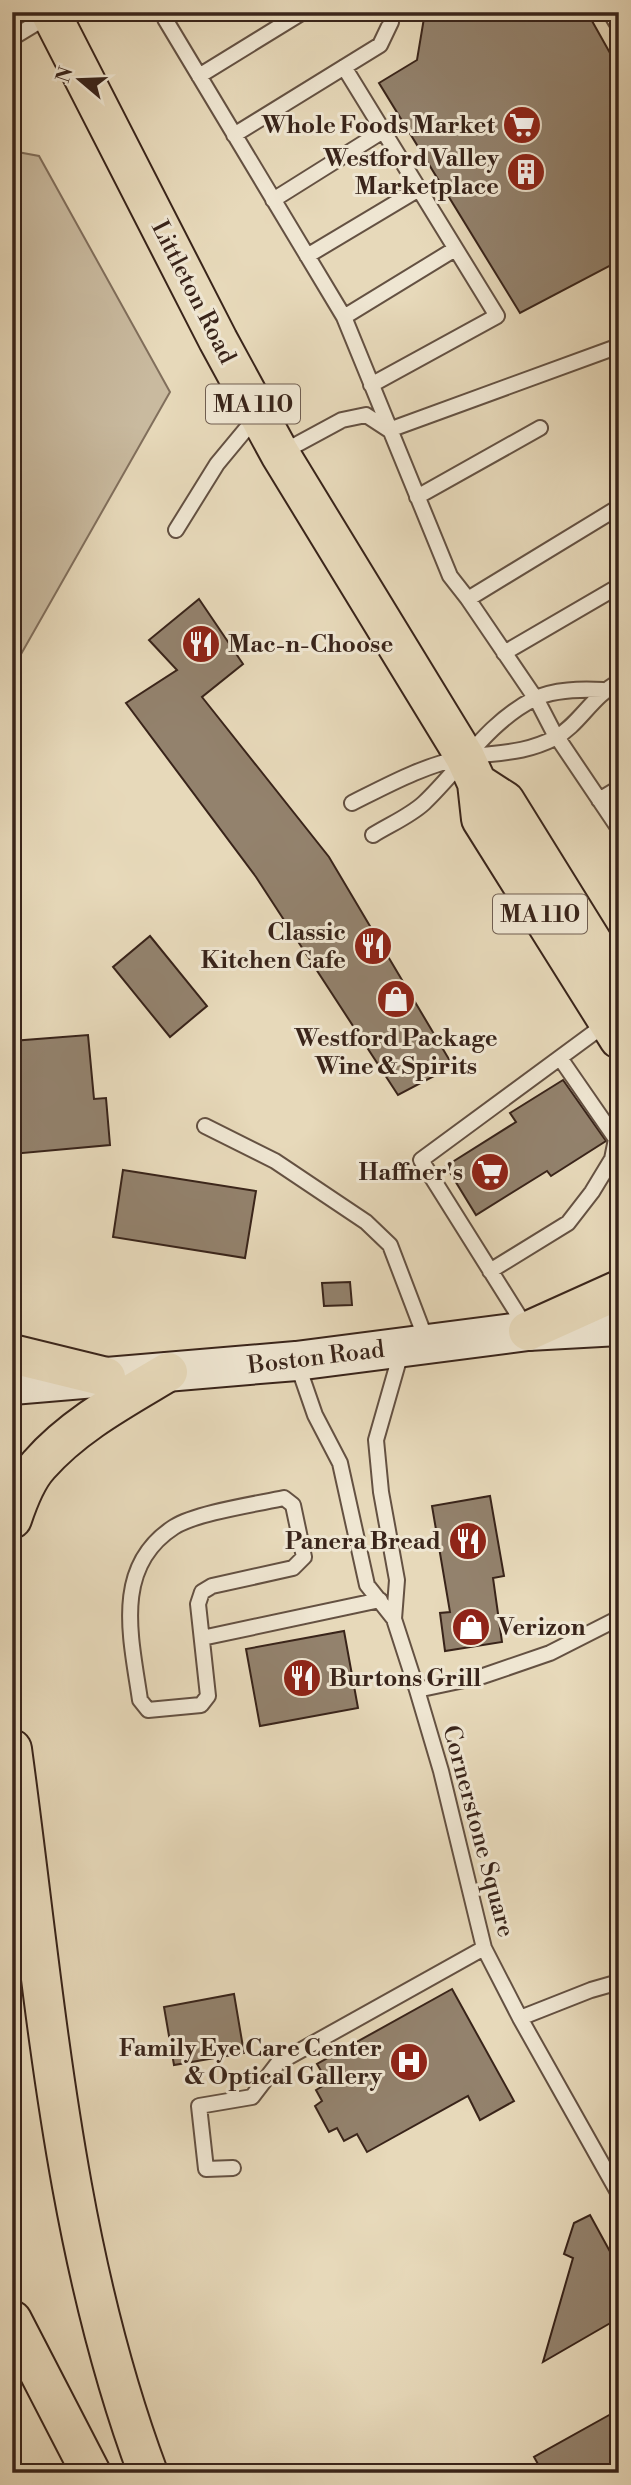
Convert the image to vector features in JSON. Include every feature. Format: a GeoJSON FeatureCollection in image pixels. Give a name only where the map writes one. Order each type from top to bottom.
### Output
{"type":"FeatureCollection","features":[{"type":"Feature","properties":{"kind":"main road","name":"Littleton Road"},"geometry":{"type":"LineString","coordinates":[[52,13],[280,454],[471,770],[505,801],[619,985]]}},
{"type":"Feature","properties":{"kind":"main road","name":"Littleton Road"},"geometry":{"type":"LineString","coordinates":[[471,770],[481,819],[614,1030]]}},
{"type":"Feature","properties":{"kind":"main road"},"geometry":{"type":"LineString","coordinates":[[528,1331],[619,1290]]}},
{"type":"Feature","properties":{"kind":"main road","name":"Boston Road"},"geometry":{"type":"LineString","coordinates":[[12,1385],[296,1362],[528,1331],[619,1326]]}},
{"type":"Feature","properties":{"kind":"main road"},"geometry":{"type":"LineString","coordinates":[[12,1354],[106,1377]]}},
{"type":"Feature","properties":{"kind":"main road"},"geometry":{"type":"LineString","coordinates":[[12,1519],[38,1466],[71,1435],[106,1409],[168,1372]]}},
{"type":"Feature","properties":{"kind":"main road"},"geometry":{"type":"LineString","coordinates":[[12,1749],[52,2052],[89,2275],[107,2348],[148,2473]]}},
{"type":"Feature","properties":{"kind":"main road"},"geometry":{"type":"LineString","coordinates":[[12,2320],[91,2473]]}},
{"type":"Feature","properties":{"kind":"lane"},"geometry":{"type":"LineString","coordinates":[[199,76],[303,12]]}},
{"type":"Feature","properties":{"kind":"lane"},"geometry":{"type":"LineString","coordinates":[[234,135],[380,45],[391,22],[386,12]]}},
{"type":"Feature","properties":{"kind":"lane"},"geometry":{"type":"LineString","coordinates":[[610,12],[619,27]]}},
{"type":"Feature","properties":{"kind":"lane"},"geometry":{"type":"LineString","coordinates":[[12,38],[52,13]]}},
{"type":"Feature","properties":{"kind":"lane"},"geometry":{"type":"LineString","coordinates":[[167,15],[199,76],[344,317],[450,576],[535,698],[557,737],[619,829]]}},
{"type":"Feature","properties":{"kind":"lane"},"geometry":{"type":"LineString","coordinates":[[344,67],[497,316],[371,385]]}},
{"type":"Feature","properties":{"kind":"lane"},"geometry":{"type":"LineString","coordinates":[[273,200],[383,131]]}},
{"type":"Feature","properties":{"kind":"lane"},"geometry":{"type":"LineString","coordinates":[[307,256],[419,188]]}},
{"type":"Feature","properties":{"kind":"lane"},"geometry":{"type":"LineString","coordinates":[[344,317],[456,249]]}},
{"type":"Feature","properties":{"kind":"lane"},"geometry":{"type":"LineString","coordinates":[[389,429],[619,346]]}},
{"type":"Feature","properties":{"kind":"lane"},"geometry":{"type":"LineString","coordinates":[[176,530],[217,464],[258,414]]}},
{"type":"Feature","properties":{"kind":"lane"},"geometry":{"type":"LineString","coordinates":[[280,454],[342,420],[366,415],[389,429]]}},
{"type":"Feature","properties":{"kind":"lane"},"geometry":{"type":"LineString","coordinates":[[417,496],[540,428]]}},
{"type":"Feature","properties":{"kind":"lane"},"geometry":{"type":"LineString","coordinates":[[467,599],[619,508]]}},
{"type":"Feature","properties":{"kind":"lane"},"geometry":{"type":"LineString","coordinates":[[504,653],[619,586]]}},
{"type":"Feature","properties":{"kind":"lane"},"geometry":{"type":"LineString","coordinates":[[352,803],[409,775],[471,770],[557,737],[584,713],[603,690],[619,682]]}},
{"type":"Feature","properties":{"kind":"lane"},"geometry":{"type":"LineString","coordinates":[[373,835],[471,770],[507,717],[535,698],[574,689],[603,690]]}},
{"type":"Feature","properties":{"kind":"lane"},"geometry":{"type":"LineString","coordinates":[[599,800],[619,788]]}},
{"type":"Feature","properties":{"kind":"lane"},"geometry":{"type":"LineString","coordinates":[[528,1331],[421,1160],[560,1058],[614,1030]]}},
{"type":"Feature","properties":{"kind":"lane"},"geometry":{"type":"LineString","coordinates":[[490,1271],[568,1223],[592,1192],[612,1159],[616,1139],[560,1058]]}},
{"type":"Feature","properties":{"kind":"lane"},"geometry":{"type":"LineString","coordinates":[[205,1126],[275,1161],[366,1222],[390,1245],[415,1345]]}},
{"type":"Feature","properties":{"kind":"lane","name":"Cornerstone Square"},"geometry":{"type":"LineString","coordinates":[[394,1619],[397,1580],[381,1492],[376,1440],[415,1345]]}},
{"type":"Feature","properties":{"kind":"lane","name":"Cornerstone Square"},"geometry":{"type":"LineString","coordinates":[[296,1362],[315,1415],[340,1463],[367,1585],[394,1619],[417,1690],[441,1771],[484,1948],[520,2018],[619,2194]]}},
{"type":"Feature","properties":{"kind":"lane"},"geometry":{"type":"LineString","coordinates":[[284,1498],[293,1505],[304,1557],[293,1568],[212,1586],[202,1592],[198,1604],[202,1637],[208,1696],[201,1705],[148,1710],[140,1700],[129,1606],[135,1574],[147,1550],[176,1526],[208,1515],[284,1498]]}},
{"type":"Feature","properties":{"kind":"lane"},"geometry":{"type":"LineString","coordinates":[[202,1637],[380,1600]]}},
{"type":"Feature","properties":{"kind":"lane"},"geometry":{"type":"LineString","coordinates":[[417,1690],[483,1676],[550,1653],[619,1618]]}},
{"type":"Feature","properties":{"kind":"lane"},"geometry":{"type":"LineString","coordinates":[[233,2168],[206,2169],[199,2106],[252,2097],[278,2063],[484,1948]]}},
{"type":"Feature","properties":{"kind":"lane"},"geometry":{"type":"LineString","coordinates":[[520,2018],[619,1982]]}},
{"type":"Feature","properties":{"kind":"shaded area"},"geometry":{"type":"Polygon","coordinates":[[[12,151],[39,156],[170,392],[12,670],[12,151]]]}},
{"type":"Feature","properties":{"kind":"building","name":"Westford Valley Marketplace"},"geometry":{"type":"Polygon","coordinates":[[[425,12],[587,12],[619,69],[619,261],[520,313],[379,83],[417,60],[425,12]]]}},
{"type":"Feature","properties":{"kind":"building"},"geometry":{"type":"Polygon","coordinates":[[[199,599],[243,664],[202,697],[329,857],[453,1066],[398,1095],[256,877],[126,703],[177,670],[149,640],[199,599]]]}},
{"type":"Feature","properties":{"kind":"building"},"geometry":{"type":"Polygon","coordinates":[[[150,936],[207,1006],[170,1037],[113,967],[150,936]]]}},
{"type":"Feature","properties":{"kind":"building"},"geometry":{"type":"Polygon","coordinates":[[[88,1035],[94,1099],[106,1098],[110,1145],[12,1154],[12,1041],[88,1035]]]}},
{"type":"Feature","properties":{"kind":"building"},"geometry":{"type":"Polygon","coordinates":[[[563,1080],[606,1141],[551,1176],[547,1171],[476,1215],[446,1166],[516,1122],[510,1113],[563,1080]]]}},
{"type":"Feature","properties":{"kind":"building"},"geometry":{"type":"Polygon","coordinates":[[[123,1170],[256,1191],[245,1258],[113,1237],[123,1170]]]}},
{"type":"Feature","properties":{"kind":"building"},"geometry":{"type":"Polygon","coordinates":[[[350,1282],[352,1305],[324,1306],[322,1283],[350,1282]]]}},
{"type":"Feature","properties":{"kind":"building"},"geometry":{"type":"Polygon","coordinates":[[[490,1496],[504,1576],[493,1578],[502,1642],[445,1651],[440,1613],[450,1612],[432,1506],[490,1496]]]}},
{"type":"Feature","properties":{"kind":"building","name":"Burtons Grill"},"geometry":{"type":"Polygon","coordinates":[[[344,1631],[358,1708],[260,1726],[246,1649],[344,1631]]]}},
{"type":"Feature","properties":{"kind":"building"},"geometry":{"type":"Polygon","coordinates":[[[452,1989],[514,2101],[480,2120],[468,2096],[367,2152],[357,2134],[344,2141],[337,2128],[329,2132],[315,2106],[322,2101],[316,2090],[328,2083],[317,2064],[452,1989]]]}},
{"type":"Feature","properties":{"kind":"building"},"geometry":{"type":"Polygon","coordinates":[[[234,1994],[244,2053],[174,2065],[164,2007],[234,1994]]]}},
{"type":"Feature","properties":{"kind":"building"},"geometry":{"type":"Polygon","coordinates":[[[590,2215],[619,2268],[619,2318],[543,2362],[573,2258],[564,2254],[574,2223],[590,2215]]]}},
{"type":"Feature","properties":{"kind":"building"},"geometry":{"type":"Polygon","coordinates":[[[611,2414],[619,2428],[619,2473],[543,2473],[534,2457],[611,2414]]]}},
{"type":"Feature","properties":{"kind":"place","name":"Whole Foods Market"},"geometry":{"type":"Point","coordinates":[522,125]}},
{"type":"Feature","properties":{"kind":"place","name":"Westford Valley Marketplace"},"geometry":{"type":"Point","coordinates":[526,172]}},
{"type":"Feature","properties":{"kind":"place","name":"Mac-n-Choose"},"geometry":{"type":"Point","coordinates":[201,644]}},
{"type":"Feature","properties":{"kind":"place","name":"Classic Kitchen Cafe"},"geometry":{"type":"Point","coordinates":[373,946]}},
{"type":"Feature","properties":{"kind":"place","name":"Westford Package Wine & Spirits"},"geometry":{"type":"Point","coordinates":[396,999]}},
{"type":"Feature","properties":{"kind":"place","name":"Haffner's"},"geometry":{"type":"Point","coordinates":[490,1172]}},
{"type":"Feature","properties":{"kind":"place","name":"Panera Bread"},"geometry":{"type":"Point","coordinates":[468,1541]}},
{"type":"Feature","properties":{"kind":"place","name":"Verizon"},"geometry":{"type":"Point","coordinates":[471,1627]}},
{"type":"Feature","properties":{"kind":"place","name":"Burtons Grill"},"geometry":{"type":"Point","coordinates":[302,1678]}},
{"type":"Feature","properties":{"kind":"place","name":"Family Eye Care Center & Optical Gallery"},"geometry":{"type":"Point","coordinates":[409,2062]}}]}
